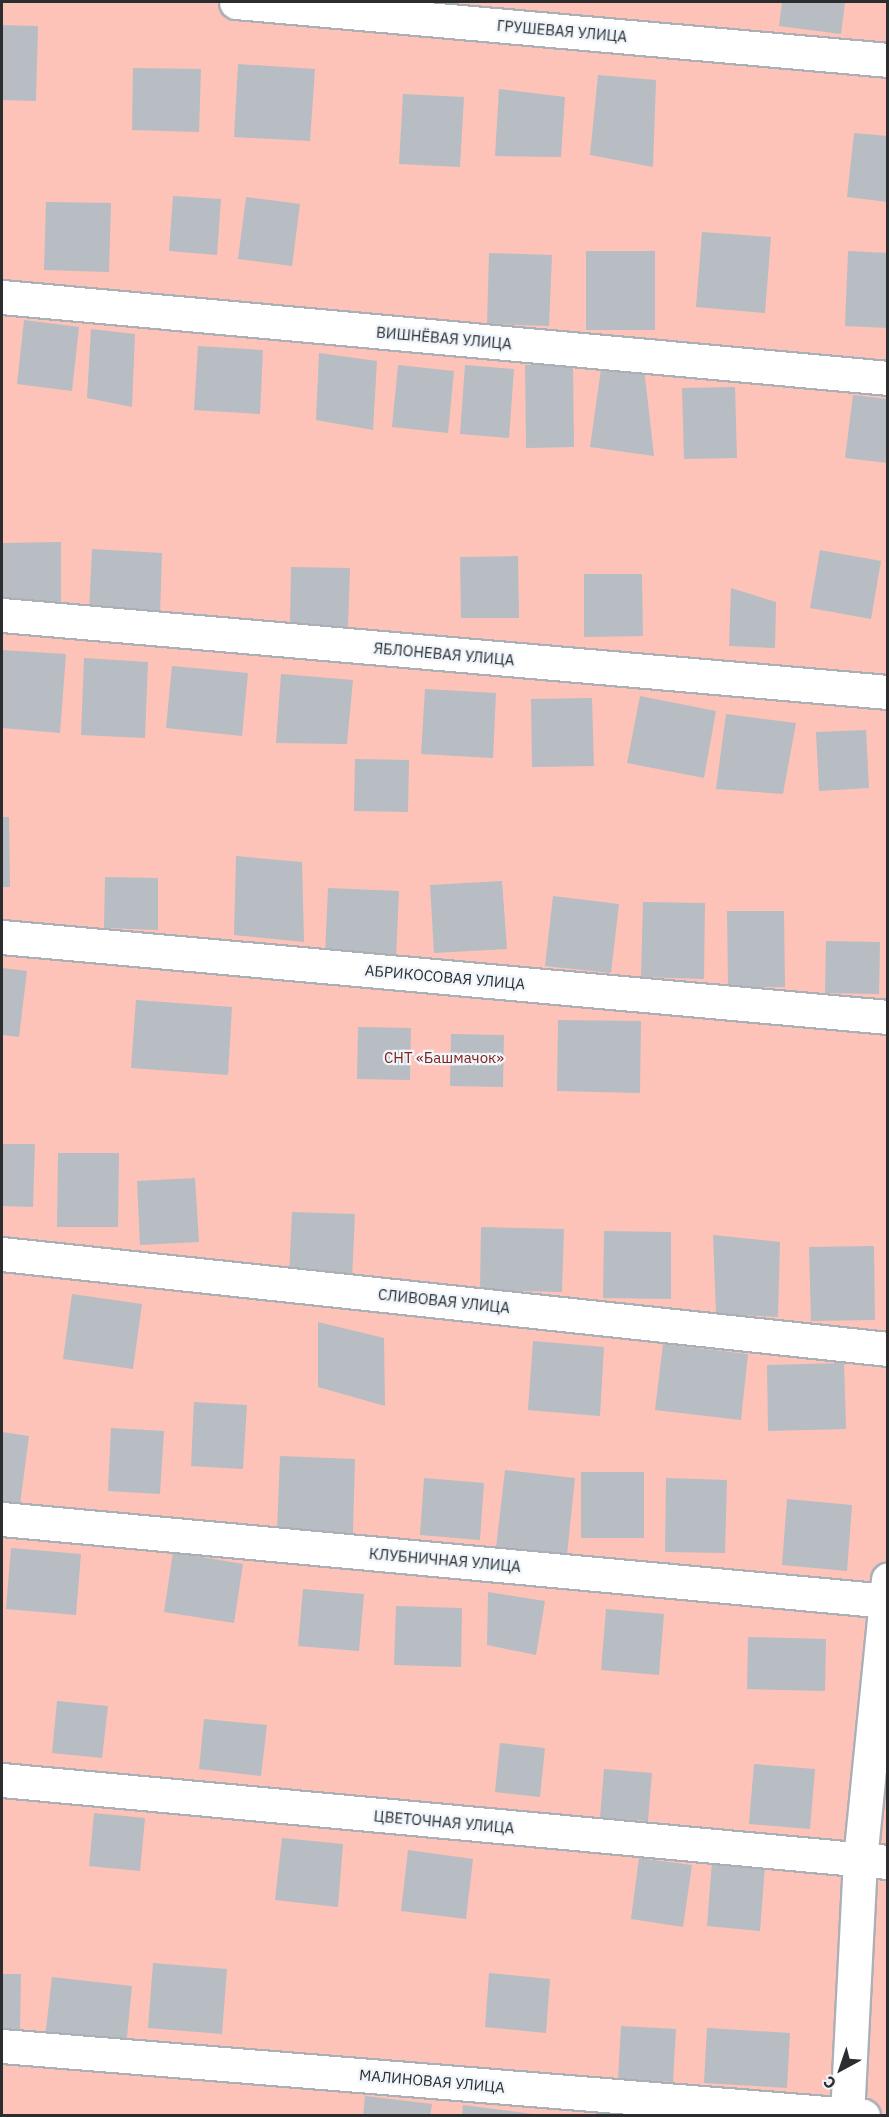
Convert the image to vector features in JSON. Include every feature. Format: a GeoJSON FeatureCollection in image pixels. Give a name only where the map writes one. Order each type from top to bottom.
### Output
{"type":"FeatureCollection","features":[{"type":"Feature","properties":{"kind":"street","name":"ГРУШЕВАЯ УЛИЦА"},"geometry":{"type":"LineString","coordinates":[[236,2],[888,60]]}},
{"type":"Feature","properties":{"kind":"street","name":"ВИШНЁВАЯ УЛИЦА"},"geometry":{"type":"LineString","coordinates":[[2,297],[888,378]]}},
{"type":"Feature","properties":{"kind":"street","name":"ЯБЛОНЕВАЯ УЛИЦА"},"geometry":{"type":"LineString","coordinates":[[2,615],[888,692]]}},
{"type":"Feature","properties":{"kind":"street","name":"АБРИКОСОВАЯ УЛИЦА"},"geometry":{"type":"LineString","coordinates":[[2,937],[888,1017]]}},
{"type":"Feature","properties":{"kind":"street","name":"СЛИВОВАЯ УЛИЦА"},"geometry":{"type":"LineString","coordinates":[[2,1254],[888,1349]]}},
{"type":"Feature","properties":{"kind":"street","name":"КЛУБНИЧНАЯ УЛИЦА"},"geometry":{"type":"LineString","coordinates":[[2,1519],[887,1594]]}},
{"type":"Feature","properties":{"kind":"street"},"geometry":{"type":"LineString","coordinates":[[853,2115],[874,1861],[887,1594]]}},
{"type":"Feature","properties":{"kind":"street","name":"ЦВЕТОЧНАЯ УЛИЦА"},"geometry":{"type":"LineString","coordinates":[[2,1780],[874,1861]]}},
{"type":"Feature","properties":{"kind":"street","name":"МАЛИНОВАЯ УЛИЦА"},"geometry":{"type":"LineString","coordinates":[[2,2046],[853,2115]]}},
{"type":"Feature","properties":{"kind":"green space","name":"СНТ «Башмачок»"},"geometry":{"type":"Polygon","coordinates":[[[2,2],[887,2],[887,2115],[2,2115],[2,2]]]}},
{"type":"Feature","properties":{"kind":"building"},"geometry":{"type":"Polygon","coordinates":[[[782,2],[845,2],[841,34],[779,26],[782,2]]]}},
{"type":"Feature","properties":{"kind":"building"},"geometry":{"type":"Polygon","coordinates":[[[2,25],[38,26],[36,101],[2,100],[2,25]]]}},
{"type":"Feature","properties":{"kind":"building"},"geometry":{"type":"Polygon","coordinates":[[[238,64],[315,69],[310,141],[234,137],[238,64]]]}},
{"type":"Feature","properties":{"kind":"building"},"geometry":{"type":"Polygon","coordinates":[[[133,68],[201,69],[199,132],[132,130],[133,68]]]}},
{"type":"Feature","properties":{"kind":"building"},"geometry":{"type":"Polygon","coordinates":[[[598,75],[656,80],[653,167],[590,155],[598,75]]]}},
{"type":"Feature","properties":{"kind":"building"},"geometry":{"type":"Polygon","coordinates":[[[499,89],[565,97],[561,157],[495,156],[499,89]]]}},
{"type":"Feature","properties":{"kind":"building"},"geometry":{"type":"Polygon","coordinates":[[[403,94],[464,97],[460,167],[399,164],[403,94]]]}},
{"type":"Feature","properties":{"kind":"building"},"geometry":{"type":"Polygon","coordinates":[[[854,133],[888,136],[888,202],[847,197],[854,133]]]}},
{"type":"Feature","properties":{"kind":"building"},"geometry":{"type":"Polygon","coordinates":[[[173,196],[221,199],[217,255],[169,251],[173,196]]]}},
{"type":"Feature","properties":{"kind":"building"},"geometry":{"type":"Polygon","coordinates":[[[246,197],[300,204],[292,266],[238,259],[246,197]]]}},
{"type":"Feature","properties":{"kind":"building"},"geometry":{"type":"Polygon","coordinates":[[[46,202],[111,203],[109,272],[44,270],[46,202]]]}},
{"type":"Feature","properties":{"kind":"building"},"geometry":{"type":"Polygon","coordinates":[[[702,232],[771,237],[765,313],[696,307],[702,232]]]}},
{"type":"Feature","properties":{"kind":"building"},"geometry":{"type":"Polygon","coordinates":[[[586,251],[655,251],[655,330],[586,330],[586,251]]]}},
{"type":"Feature","properties":{"kind":"building"},"geometry":{"type":"Polygon","coordinates":[[[848,251],[888,253],[888,328],[845,326],[848,251]]]}},
{"type":"Feature","properties":{"kind":"building"},"geometry":{"type":"Polygon","coordinates":[[[489,253],[552,255],[549,326],[487,324],[489,253]]]}},
{"type":"Feature","properties":{"kind":"building"},"geometry":{"type":"Polygon","coordinates":[[[24,320],[79,327],[72,391],[17,384],[24,320]]]}},
{"type":"Feature","properties":{"kind":"building"},"geometry":{"type":"Polygon","coordinates":[[[91,329],[135,334],[132,407],[87,398],[91,329]]]}},
{"type":"Feature","properties":{"kind":"building"},"geometry":{"type":"Polygon","coordinates":[[[198,346],[263,350],[260,414],[194,410],[198,346]]]}},
{"type":"Feature","properties":{"kind":"building"},"geometry":{"type":"Polygon","coordinates":[[[319,353],[377,361],[373,430],[316,420],[319,353]]]}},
{"type":"Feature","properties":{"kind":"building"},"geometry":{"type":"Polygon","coordinates":[[[602,362],[644,368],[654,456],[590,447],[602,362]]]}},
{"type":"Feature","properties":{"kind":"building"},"geometry":{"type":"Polygon","coordinates":[[[398,365],[454,371],[448,433],[392,427],[398,365]]]}},
{"type":"Feature","properties":{"kind":"building"},"geometry":{"type":"Polygon","coordinates":[[[465,365],[514,369],[509,438],[460,434],[465,365]]]}},
{"type":"Feature","properties":{"kind":"building"},"geometry":{"type":"Polygon","coordinates":[[[525,365],[573,365],[574,447],[526,448],[525,365]]]}},
{"type":"Feature","properties":{"kind":"building"},"geometry":{"type":"Polygon","coordinates":[[[735,387],[737,458],[684,459],[682,388],[735,387]]]}},
{"type":"Feature","properties":{"kind":"building"},"geometry":{"type":"Polygon","coordinates":[[[853,395],[888,399],[888,463],[845,458],[853,395]]]}},
{"type":"Feature","properties":{"kind":"building"},"geometry":{"type":"Polygon","coordinates":[[[61,542],[61,605],[3,605],[3,543],[61,542]]]}},
{"type":"Feature","properties":{"kind":"building"},"geometry":{"type":"Polygon","coordinates":[[[92,549],[162,553],[160,616],[89,613],[92,549]]]}},
{"type":"Feature","properties":{"kind":"building"},"geometry":{"type":"Polygon","coordinates":[[[820,550],[881,561],[871,619],[810,608],[820,550]]]}},
{"type":"Feature","properties":{"kind":"building"},"geometry":{"type":"Polygon","coordinates":[[[518,556],[519,618],[461,618],[460,557],[518,556]]]}},
{"type":"Feature","properties":{"kind":"building"},"geometry":{"type":"Polygon","coordinates":[[[291,567],[350,568],[348,627],[290,625],[291,567]]]}},
{"type":"Feature","properties":{"kind":"building"},"geometry":{"type":"Polygon","coordinates":[[[584,574],[642,574],[643,636],[584,637],[584,574]]]}},
{"type":"Feature","properties":{"kind":"building"},"geometry":{"type":"Polygon","coordinates":[[[731,588],[776,602],[775,648],[729,646],[731,588]]]}},
{"type":"Feature","properties":{"kind":"building"},"geometry":{"type":"Polygon","coordinates":[[[2,650],[66,654],[60,733],[2,728],[2,650]]]}},
{"type":"Feature","properties":{"kind":"building"},"geometry":{"type":"Polygon","coordinates":[[[84,658],[148,662],[145,738],[81,735],[84,658]]]}},
{"type":"Feature","properties":{"kind":"building"},"geometry":{"type":"Polygon","coordinates":[[[172,666],[248,673],[242,736],[166,728],[172,666]]]}},
{"type":"Feature","properties":{"kind":"building"},"geometry":{"type":"Polygon","coordinates":[[[281,674],[353,680],[347,744],[276,743],[281,674]]]}},
{"type":"Feature","properties":{"kind":"building"},"geometry":{"type":"Polygon","coordinates":[[[425,689],[496,693],[493,758],[421,754],[425,689]]]}},
{"type":"Feature","properties":{"kind":"building"},"geometry":{"type":"Polygon","coordinates":[[[640,696],[716,711],[704,778],[627,763],[640,696]]]}},
{"type":"Feature","properties":{"kind":"building"},"geometry":{"type":"Polygon","coordinates":[[[592,698],[594,766],[532,767],[531,699],[592,698]]]}},
{"type":"Feature","properties":{"kind":"building"},"geometry":{"type":"Polygon","coordinates":[[[726,714],[796,723],[783,794],[716,789],[726,714]]]}},
{"type":"Feature","properties":{"kind":"building"},"geometry":{"type":"Polygon","coordinates":[[[866,730],[869,788],[819,791],[816,732],[866,730]]]}},
{"type":"Feature","properties":{"kind":"building"},"geometry":{"type":"Polygon","coordinates":[[[355,759],[409,760],[408,812],[354,811],[355,759]]]}},
{"type":"Feature","properties":{"kind":"building"},"geometry":{"type":"Polygon","coordinates":[[[2,817],[9,817],[10,887],[2,887],[2,817]]]}},
{"type":"Feature","properties":{"kind":"building"},"geometry":{"type":"Polygon","coordinates":[[[236,856],[302,862],[304,942],[234,935],[236,856]]]}},
{"type":"Feature","properties":{"kind":"building"},"geometry":{"type":"Polygon","coordinates":[[[105,877],[158,878],[158,930],[104,928],[105,877]]]}},
{"type":"Feature","properties":{"kind":"building"},"geometry":{"type":"Polygon","coordinates":[[[502,881],[507,949],[434,953],[430,885],[502,881]]]}},
{"type":"Feature","properties":{"kind":"building"},"geometry":{"type":"Polygon","coordinates":[[[328,888],[399,891],[396,958],[325,955],[328,888]]]}},
{"type":"Feature","properties":{"kind":"building"},"geometry":{"type":"Polygon","coordinates":[[[553,896],[619,904],[611,973],[545,966],[553,896]]]}},
{"type":"Feature","properties":{"kind":"building"},"geometry":{"type":"Polygon","coordinates":[[[643,902],[705,903],[704,979],[641,977],[643,902]]]}},
{"type":"Feature","properties":{"kind":"building"},"geometry":{"type":"Polygon","coordinates":[[[727,911],[784,911],[785,987],[728,987],[727,911]]]}},
{"type":"Feature","properties":{"kind":"building"},"geometry":{"type":"Polygon","coordinates":[[[826,941],[880,942],[879,994],[825,993],[826,941]]]}},
{"type":"Feature","properties":{"kind":"building"},"geometry":{"type":"Polygon","coordinates":[[[2,968],[27,971],[19,1037],[2,1035],[2,968]]]}},
{"type":"Feature","properties":{"kind":"building"},"geometry":{"type":"Polygon","coordinates":[[[136,1000],[232,1007],[228,1075],[131,1068],[136,1000]]]}},
{"type":"Feature","properties":{"kind":"building"},"geometry":{"type":"Polygon","coordinates":[[[558,1020],[641,1021],[640,1093],[557,1091],[558,1020]]]}},
{"type":"Feature","properties":{"kind":"building"},"geometry":{"type":"Polygon","coordinates":[[[358,1027],[411,1028],[410,1080],[357,1079],[358,1027]]]}},
{"type":"Feature","properties":{"kind":"building"},"geometry":{"type":"Polygon","coordinates":[[[451,1034],[504,1035],[503,1087],[450,1086],[451,1034]]]}},
{"type":"Feature","properties":{"kind":"building"},"geometry":{"type":"Polygon","coordinates":[[[2,1144],[35,1144],[33,1207],[2,1206],[2,1144]]]}},
{"type":"Feature","properties":{"kind":"building"},"geometry":{"type":"Polygon","coordinates":[[[58,1153],[119,1153],[118,1227],[57,1227],[58,1153]]]}},
{"type":"Feature","properties":{"kind":"building"},"geometry":{"type":"Polygon","coordinates":[[[195,1178],[199,1242],[140,1245],[137,1181],[195,1178]]]}},
{"type":"Feature","properties":{"kind":"building"},"geometry":{"type":"Polygon","coordinates":[[[292,1212],[355,1214],[352,1279],[289,1277],[292,1212]]]}},
{"type":"Feature","properties":{"kind":"building"},"geometry":{"type":"Polygon","coordinates":[[[481,1227],[564,1229],[562,1292],[480,1290],[481,1227]]]}},
{"type":"Feature","properties":{"kind":"building"},"geometry":{"type":"Polygon","coordinates":[[[604,1231],[671,1232],[671,1299],[603,1298],[604,1231]]]}},
{"type":"Feature","properties":{"kind":"building"},"geometry":{"type":"Polygon","coordinates":[[[713,1235],[780,1242],[778,1317],[716,1314],[713,1235]]]}},
{"type":"Feature","properties":{"kind":"building"},"geometry":{"type":"Polygon","coordinates":[[[874,1246],[875,1320],[811,1321],[809,1247],[874,1246]]]}},
{"type":"Feature","properties":{"kind":"building"},"geometry":{"type":"Polygon","coordinates":[[[72,1294],[142,1304],[133,1369],[63,1359],[72,1294]]]}},
{"type":"Feature","properties":{"kind":"building"},"geometry":{"type":"Polygon","coordinates":[[[318,1322],[384,1338],[385,1406],[318,1387],[318,1322]]]}},
{"type":"Feature","properties":{"kind":"building"},"geometry":{"type":"Polygon","coordinates":[[[533,1341],[604,1347],[600,1416],[528,1410],[533,1341]]]}},
{"type":"Feature","properties":{"kind":"building"},"geometry":{"type":"Polygon","coordinates":[[[663,1344],[748,1354],[741,1420],[655,1410],[663,1344]]]}},
{"type":"Feature","properties":{"kind":"building"},"geometry":{"type":"Polygon","coordinates":[[[844,1363],[846,1429],[768,1431],[767,1365],[844,1363]]]}},
{"type":"Feature","properties":{"kind":"building"},"geometry":{"type":"Polygon","coordinates":[[[194,1402],[247,1405],[243,1469],[191,1466],[194,1402]]]}},
{"type":"Feature","properties":{"kind":"building"},"geometry":{"type":"Polygon","coordinates":[[[111,1428],[164,1431],[160,1494],[108,1491],[111,1428]]]}},
{"type":"Feature","properties":{"kind":"building"},"geometry":{"type":"Polygon","coordinates":[[[2,1432],[29,1436],[20,1505],[2,1503],[2,1432]]]}},
{"type":"Feature","properties":{"kind":"building"},"geometry":{"type":"Polygon","coordinates":[[[280,1456],[355,1459],[353,1533],[277,1531],[280,1456]]]}},
{"type":"Feature","properties":{"kind":"building"},"geometry":{"type":"Polygon","coordinates":[[[505,1470],[575,1478],[567,1555],[496,1548],[505,1470]]]}},
{"type":"Feature","properties":{"kind":"building"},"geometry":{"type":"Polygon","coordinates":[[[581,1472],[644,1472],[644,1538],[581,1538],[581,1472]]]}},
{"type":"Feature","properties":{"kind":"building"},"geometry":{"type":"Polygon","coordinates":[[[424,1478],[484,1483],[480,1540],[420,1535],[424,1478]]]}},
{"type":"Feature","properties":{"kind":"building"},"geometry":{"type":"Polygon","coordinates":[[[666,1478],[727,1480],[725,1553],[665,1552],[666,1478]]]}},
{"type":"Feature","properties":{"kind":"building"},"geometry":{"type":"Polygon","coordinates":[[[787,1499],[852,1505],[847,1571],[782,1565],[787,1499]]]}},
{"type":"Feature","properties":{"kind":"building"},"geometry":{"type":"Polygon","coordinates":[[[11,1548],[81,1554],[76,1615],[6,1609],[11,1548]]]}},
{"type":"Feature","properties":{"kind":"building"},"geometry":{"type":"Polygon","coordinates":[[[173,1552],[243,1564],[234,1623],[164,1612],[173,1552]]]}},
{"type":"Feature","properties":{"kind":"building"},"geometry":{"type":"Polygon","coordinates":[[[303,1589],[364,1594],[359,1651],[298,1646],[303,1589]]]}},
{"type":"Feature","properties":{"kind":"building"},"geometry":{"type":"Polygon","coordinates":[[[488,1592],[545,1601],[536,1655],[487,1645],[488,1592]]]}},
{"type":"Feature","properties":{"kind":"building"},"geometry":{"type":"Polygon","coordinates":[[[396,1606],[462,1608],[461,1667],[394,1665],[396,1606]]]}},
{"type":"Feature","properties":{"kind":"building"},"geometry":{"type":"Polygon","coordinates":[[[606,1609],[664,1614],[659,1675],[601,1670],[606,1609]]]}},
{"type":"Feature","properties":{"kind":"building"},"geometry":{"type":"Polygon","coordinates":[[[748,1637],[826,1639],[825,1691],[747,1689],[748,1637]]]}},
{"type":"Feature","properties":{"kind":"building"},"geometry":{"type":"Polygon","coordinates":[[[57,1701],[108,1706],[102,1758],[52,1753],[57,1701]]]}},
{"type":"Feature","properties":{"kind":"building"},"geometry":{"type":"Polygon","coordinates":[[[204,1719],[267,1725],[261,1776],[199,1769],[204,1719]]]}},
{"type":"Feature","properties":{"kind":"building"},"geometry":{"type":"Polygon","coordinates":[[[500,1743],[545,1748],[540,1797],[495,1792],[500,1743]]]}},
{"type":"Feature","properties":{"kind":"building"},"geometry":{"type":"Polygon","coordinates":[[[754,1764],[815,1769],[810,1829],[749,1824],[754,1764]]]}},
{"type":"Feature","properties":{"kind":"building"},"geometry":{"type":"Polygon","coordinates":[[[604,1769],[652,1773],[648,1821],[600,1818],[604,1769]]]}},
{"type":"Feature","properties":{"kind":"building"},"geometry":{"type":"Polygon","coordinates":[[[94,1813],[145,1818],[140,1871],[89,1866],[94,1813]]]}},
{"type":"Feature","properties":{"kind":"building"},"geometry":{"type":"Polygon","coordinates":[[[282,1838],[343,1844],[338,1907],[275,1900],[282,1838]]]}},
{"type":"Feature","properties":{"kind":"building"},"geometry":{"type":"Polygon","coordinates":[[[408,1850],[473,1859],[466,1919],[401,1911],[408,1850]]]}},
{"type":"Feature","properties":{"kind":"building"},"geometry":{"type":"Polygon","coordinates":[[[639,1858],[692,1865],[683,1927],[631,1919],[639,1858]]]}},
{"type":"Feature","properties":{"kind":"building"},"geometry":{"type":"Polygon","coordinates":[[[712,1861],[765,1866],[760,1931],[707,1926],[712,1861]]]}},
{"type":"Feature","properties":{"kind":"building"},"geometry":{"type":"Polygon","coordinates":[[[153,1963],[227,1969],[222,2034],[148,2028],[153,1963]]]}},
{"type":"Feature","properties":{"kind":"building"},"geometry":{"type":"Polygon","coordinates":[[[489,1973],[550,1979],[546,2033],[485,2027],[489,1973]]]}},
{"type":"Feature","properties":{"kind":"building"},"geometry":{"type":"Polygon","coordinates":[[[2,1974],[21,1974],[20,2032],[2,2032],[2,1974]]]}},
{"type":"Feature","properties":{"kind":"building"},"geometry":{"type":"Polygon","coordinates":[[[52,1977],[132,1986],[126,2047],[45,2038],[52,1977]]]}},
{"type":"Feature","properties":{"kind":"building"},"geometry":{"type":"Polygon","coordinates":[[[621,2026],[676,2029],[673,2082],[618,2079],[621,2026]]]}},
{"type":"Feature","properties":{"kind":"building"},"geometry":{"type":"Polygon","coordinates":[[[707,2028],[790,2033],[787,2088],[704,2083],[707,2028]]]}},
{"type":"Feature","properties":{"kind":"building"},"geometry":{"type":"Polygon","coordinates":[[[365,2096],[432,2104],[430,2116],[363,2116],[365,2096]]]}},
{"type":"Feature","properties":{"kind":"building"},"geometry":{"type":"Polygon","coordinates":[[[463,2105],[533,2114],[533,2116],[462,2116],[463,2105]]]}}]}
